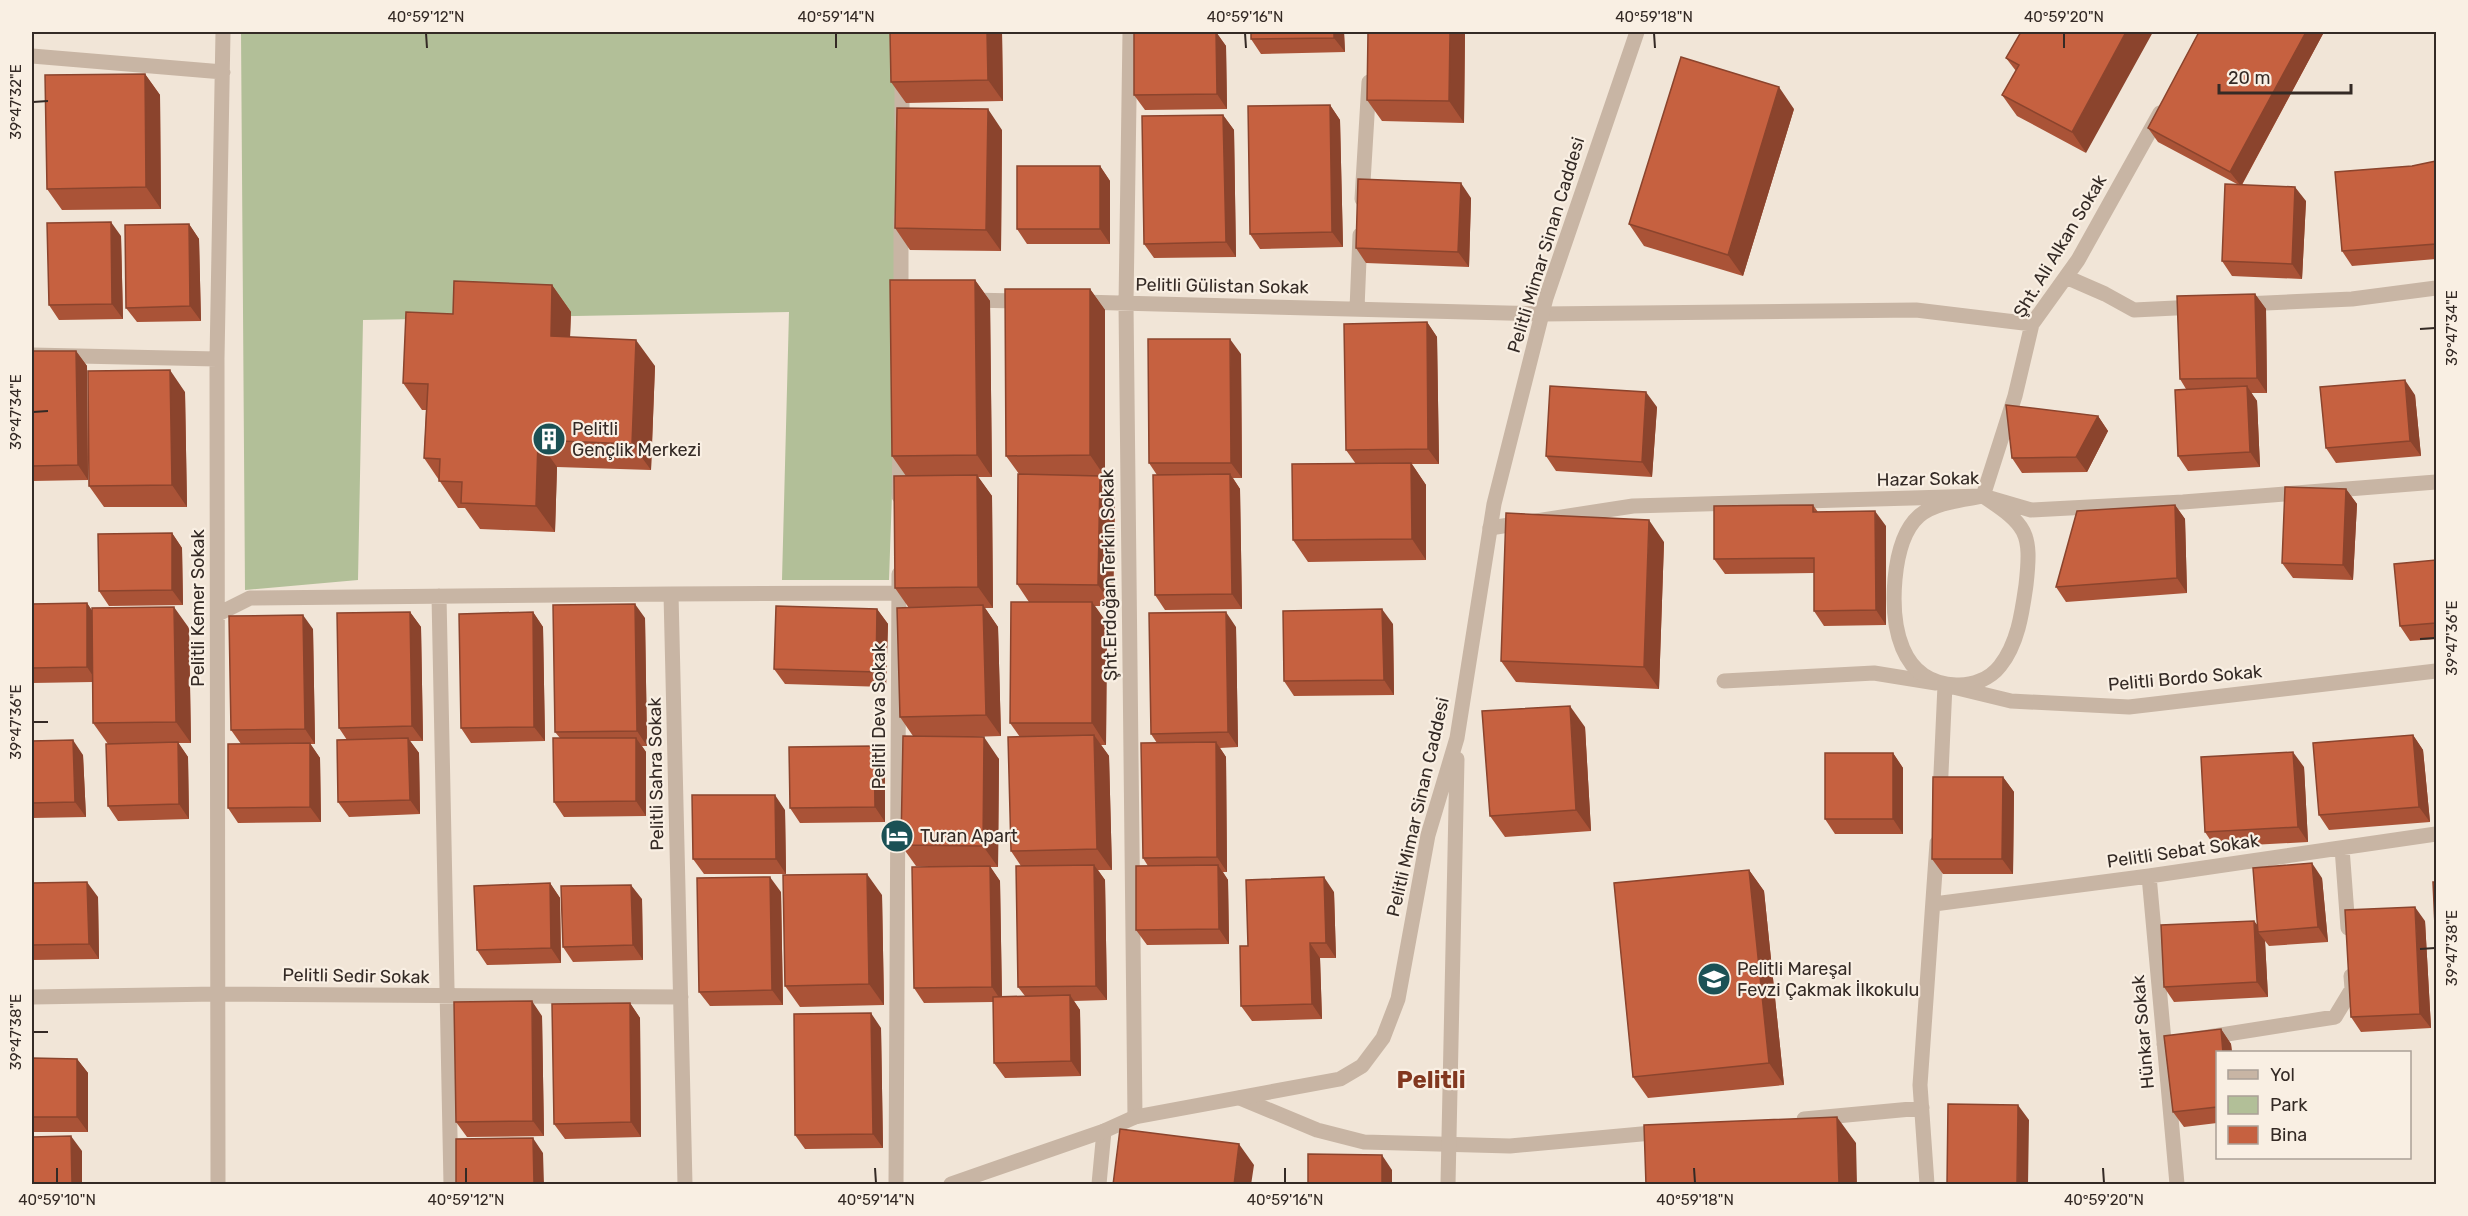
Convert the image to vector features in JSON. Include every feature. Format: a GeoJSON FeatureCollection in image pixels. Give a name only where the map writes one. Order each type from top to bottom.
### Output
{"type":"FeatureCollection","features":[{"type":"Feature","properties":{"kind":"street","name":"Pelitli Kemer Sokak"},"geometry":{"type":"LineString","coordinates":[[218,1185],[217,359],[223,32]]}},
{"type":"Feature","properties":{"kind":"street","name":"Şht.Erdoğan Terkin Sokak"},"geometry":{"type":"LineString","coordinates":[[1130,32],[1126,304],[1135,1117]]}},
{"type":"Feature","properties":{"kind":"street","name":"Pelitli Mimar Sinan Caddesi"},"geometry":{"type":"LineString","coordinates":[[951,1185],[1104,1131],[1135,1117],[1340,1079],[1362,1066],[1383,1038],[1398,999],[1428,835],[1457,738],[1490,528],[1542,314],[1636,32]]}},
{"type":"Feature","properties":{"kind":"street"},"geometry":{"type":"LineString","coordinates":[[32,56],[223,72]]}},
{"type":"Feature","properties":{"kind":"street"},"geometry":{"type":"LineString","coordinates":[[902,66],[902,147]]}},
{"type":"Feature","properties":{"kind":"street"},"geometry":{"type":"LineString","coordinates":[[1356,309],[1370,66]]}},
{"type":"Feature","properties":{"kind":"street","name":"Şht. Ali Alkan Sokak"},"geometry":{"type":"LineString","coordinates":[[1983,496],[2015,396],[2032,324],[2078,260],[2165,104]]}},
{"type":"Feature","properties":{"kind":"street"},"geometry":{"type":"LineString","coordinates":[[901,205],[905,302]]}},
{"type":"Feature","properties":{"kind":"street"},"geometry":{"type":"LineString","coordinates":[[2066,277],[2134,310],[2352,299],[2436,288]]}},
{"type":"Feature","properties":{"kind":"street"},"geometry":{"type":"LineString","coordinates":[[960,299],[1043,302]]}},
{"type":"Feature","properties":{"kind":"street","name":"Pelitli Gülistan Sokak"},"geometry":{"type":"LineString","coordinates":[[1066,302],[1542,314],[1916,310],[2032,324]]}},
{"type":"Feature","properties":{"kind":"street"},"geometry":{"type":"LineString","coordinates":[[32,355],[217,359]]}},
{"type":"Feature","properties":{"kind":"street"},"geometry":{"type":"LineString","coordinates":[[899,510],[900,428]]}},
{"type":"Feature","properties":{"kind":"street","name":"Hazar Sokak"},"geometry":{"type":"LineString","coordinates":[[1490,528],[1633,506],[1983,496],[2031,510],[2183,502],[2436,482]]}},
{"type":"Feature","properties":{"kind":"street"},"geometry":{"type":"LineString","coordinates":[[1983,496],[2020,524],[2027,541],[2029,558],[2022,618],[2000,667],[1969,686],[1945,685],[1927,679],[1913,666],[1899,641],[1893,605],[1897,556],[1919,516],[1953,502],[1983,496]]}},
{"type":"Feature","properties":{"kind":"street","name":"Pelitli Deva Sokak"},"geometry":{"type":"LineString","coordinates":[[896,1185],[899,558]]}},
{"type":"Feature","properties":{"kind":"street"},"geometry":{"type":"LineString","coordinates":[[218,614],[250,598],[898,593]]}},
{"type":"Feature","properties":{"kind":"street","name":"Pelitli Sahra Sokak"},"geometry":{"type":"LineString","coordinates":[[671,594],[685,1185]]}},
{"type":"Feature","properties":{"kind":"street"},"geometry":{"type":"LineString","coordinates":[[439,596],[451,1185]]}},
{"type":"Feature","properties":{"kind":"street","name":"Pelitli Bordo Sokak"},"geometry":{"type":"LineString","coordinates":[[1724,681],[1874,673],[1945,685],[2011,701],[2129,707],[2436,671]]}},
{"type":"Feature","properties":{"kind":"street"},"geometry":{"type":"LineString","coordinates":[[1927,1185],[1920,1085],[1934,904],[1945,685]]}},
{"type":"Feature","properties":{"kind":"street"},"geometry":{"type":"LineString","coordinates":[[1448,1185],[1457,738]]}},
{"type":"Feature","properties":{"kind":"street","name":"Pelitli Sebat Sokak"},"geometry":{"type":"LineString","coordinates":[[1934,904],[2149,876],[2436,834]]}},
{"type":"Feature","properties":{"kind":"street"},"geometry":{"type":"LineString","coordinates":[[2342,848],[2349,942]]}},
{"type":"Feature","properties":{"kind":"street","name":"Hünkar Sokak"},"geometry":{"type":"LineString","coordinates":[[2149,876],[2176,1185]]}},
{"type":"Feature","properties":{"kind":"street"},"geometry":{"type":"LineString","coordinates":[[2164,1044],[2335,1017],[2352,989],[2350,966]]}},
{"type":"Feature","properties":{"kind":"street","name":"Pelitli Sedir Sokak"},"geometry":{"type":"LineString","coordinates":[[32,998],[217,994],[681,998]]}},
{"type":"Feature","properties":{"kind":"street"},"geometry":{"type":"LineString","coordinates":[[1240,1098],[1317,1130],[1364,1142],[1510,1146],[1674,1131]]}},
{"type":"Feature","properties":{"kind":"street"},"geometry":{"type":"LineString","coordinates":[[1792,1120],[1922,1108]]}},
{"type":"Feature","properties":{"kind":"street"},"geometry":{"type":"LineString","coordinates":[[1099,1185],[1104,1131]]}},
{"type":"Feature","properties":{"kind":"green space"},"geometry":{"type":"Polygon","coordinates":[[[241,32],[908,32],[889,580],[782,580],[789,312],[363,320],[358,580],[245,590],[241,32]]]}},
{"type":"Feature","properties":{"kind":"building"},"geometry":{"type":"Polygon","coordinates":[[[890,32],[987,32],[988,80],[891,82],[890,32]]]}},
{"type":"Feature","properties":{"kind":"building"},"geometry":{"type":"Polygon","coordinates":[[[1134,32],[1216,32],[1217,94],[1134,95],[1134,32]]]}},
{"type":"Feature","properties":{"kind":"building"},"geometry":{"type":"Polygon","coordinates":[[[1251,32],[1334,32],[1334,38],[1251,39],[1251,32]]]}},
{"type":"Feature","properties":{"kind":"building"},"geometry":{"type":"Polygon","coordinates":[[[1368,32],[1450,32],[1449,101],[1367,100],[1368,32]]]}},
{"type":"Feature","properties":{"kind":"building"},"geometry":{"type":"Polygon","coordinates":[[[2021,32],[2126,32],[2072,132],[2002,95],[2019,65],[2006,58],[2021,32]]]}},
{"type":"Feature","properties":{"kind":"building"},"geometry":{"type":"Polygon","coordinates":[[[2199,32],[2306,32],[2230,172],[2148,128],[2199,32]]]}},
{"type":"Feature","properties":{"kind":"building"},"geometry":{"type":"Polygon","coordinates":[[[1681,57],[1779,87],[1728,255],[1629,224],[1681,57]]]}},
{"type":"Feature","properties":{"kind":"building"},"geometry":{"type":"Polygon","coordinates":[[[145,74],[146,187],[47,189],[45,75],[145,74]]]}},
{"type":"Feature","properties":{"kind":"building"},"geometry":{"type":"Polygon","coordinates":[[[1330,105],[1332,232],[1250,234],[1248,106],[1330,105]]]}},
{"type":"Feature","properties":{"kind":"building"},"geometry":{"type":"Polygon","coordinates":[[[897,108],[988,109],[986,230],[895,228],[897,108]]]}},
{"type":"Feature","properties":{"kind":"building"},"geometry":{"type":"Polygon","coordinates":[[[1223,115],[1226,242],[1144,244],[1142,116],[1223,115]]]}},
{"type":"Feature","properties":{"kind":"building"},"geometry":{"type":"Polygon","coordinates":[[[2436,161],[2436,244],[2342,251],[2335,172],[2412,166],[2436,161]]]}},
{"type":"Feature","properties":{"kind":"building"},"geometry":{"type":"Polygon","coordinates":[[[1017,166],[1100,166],[1100,229],[1017,229],[1017,166]]]}},
{"type":"Feature","properties":{"kind":"building"},"geometry":{"type":"Polygon","coordinates":[[[1358,179],[1461,183],[1458,252],[1356,248],[1358,179]]]}},
{"type":"Feature","properties":{"kind":"building"},"geometry":{"type":"Polygon","coordinates":[[[2225,184],[2295,187],[2292,264],[2222,261],[2225,184]]]}},
{"type":"Feature","properties":{"kind":"building"},"geometry":{"type":"Polygon","coordinates":[[[111,222],[112,304],[49,305],[47,223],[111,222]]]}},
{"type":"Feature","properties":{"kind":"building"},"geometry":{"type":"Polygon","coordinates":[[[189,224],[190,306],[126,308],[125,225],[189,224]]]}},
{"type":"Feature","properties":{"kind":"building"},"geometry":{"type":"Polygon","coordinates":[[[890,280],[975,280],[977,455],[892,456],[890,280]]]}},
{"type":"Feature","properties":{"kind":"building","name":"Pelitli Gençlik Merkezi"},"geometry":{"type":"Polygon","coordinates":[[[454,281],[552,285],[551,336],[636,340],[632,444],[538,440],[536,506],[461,503],[462,482],[439,481],[440,459],[424,458],[428,384],[403,383],[406,312],[453,314],[454,281]]]}},
{"type":"Feature","properties":{"kind":"building"},"geometry":{"type":"Polygon","coordinates":[[[1005,289],[1090,289],[1090,455],[1006,456],[1005,289]]]}},
{"type":"Feature","properties":{"kind":"building"},"geometry":{"type":"Polygon","coordinates":[[[2255,294],[2257,378],[2180,379],[2177,296],[2255,294]]]}},
{"type":"Feature","properties":{"kind":"building"},"geometry":{"type":"Polygon","coordinates":[[[1427,322],[1428,449],[1346,450],[1344,324],[1427,322]]]}},
{"type":"Feature","properties":{"kind":"building"},"geometry":{"type":"Polygon","coordinates":[[[1148,339],[1230,339],[1231,463],[1149,463],[1148,339]]]}},
{"type":"Feature","properties":{"kind":"building"},"geometry":{"type":"Polygon","coordinates":[[[32,351],[76,351],[78,465],[32,466],[32,351]]]}},
{"type":"Feature","properties":{"kind":"building"},"geometry":{"type":"Polygon","coordinates":[[[170,370],[172,485],[89,486],[88,371],[170,370]]]}},
{"type":"Feature","properties":{"kind":"building"},"geometry":{"type":"Polygon","coordinates":[[[2405,380],[2410,441],[2326,448],[2320,387],[2405,380]]]}},
{"type":"Feature","properties":{"kind":"building"},"geometry":{"type":"Polygon","coordinates":[[[1550,386],[1646,392],[1642,462],[1546,456],[1550,386]]]}},
{"type":"Feature","properties":{"kind":"building"},"geometry":{"type":"Polygon","coordinates":[[[2247,386],[2250,452],[2178,456],[2175,390],[2247,386]]]}},
{"type":"Feature","properties":{"kind":"building"},"geometry":{"type":"Polygon","coordinates":[[[2006,405],[2098,416],[2076,457],[2012,458],[2006,405]]]}},
{"type":"Feature","properties":{"kind":"building"},"geometry":{"type":"Polygon","coordinates":[[[1411,463],[1412,539],[1293,540],[1292,464],[1411,463]]]}},
{"type":"Feature","properties":{"kind":"building"},"geometry":{"type":"Polygon","coordinates":[[[1018,474],[1100,476],[1098,585],[1017,584],[1018,474]]]}},
{"type":"Feature","properties":{"kind":"building"},"geometry":{"type":"Polygon","coordinates":[[[1230,474],[1232,594],[1155,595],[1153,475],[1230,474]]]}},
{"type":"Feature","properties":{"kind":"building"},"geometry":{"type":"Polygon","coordinates":[[[977,475],[978,587],[895,588],[894,476],[977,475]]]}},
{"type":"Feature","properties":{"kind":"building"},"geometry":{"type":"Polygon","coordinates":[[[2285,487],[2346,489],[2343,565],[2282,563],[2285,487]]]}},
{"type":"Feature","properties":{"kind":"building"},"geometry":{"type":"Polygon","coordinates":[[[1813,505],[1813,512],[1875,511],[1876,610],[1814,611],[1814,558],[1714,559],[1714,506],[1813,505]]]}},
{"type":"Feature","properties":{"kind":"building"},"geometry":{"type":"Polygon","coordinates":[[[2175,505],[2177,578],[2056,587],[2077,511],[2175,505]]]}},
{"type":"Feature","properties":{"kind":"building"},"geometry":{"type":"Polygon","coordinates":[[[1506,513],[1649,520],[1644,667],[1501,661],[1506,513]]]}},
{"type":"Feature","properties":{"kind":"building"},"geometry":{"type":"Polygon","coordinates":[[[172,533],[172,590],[99,591],[98,534],[172,533]]]}},
{"type":"Feature","properties":{"kind":"building"},"geometry":{"type":"Polygon","coordinates":[[[2436,560],[2436,623],[2400,626],[2394,564],[2436,560]]]}},
{"type":"Feature","properties":{"kind":"building"},"geometry":{"type":"Polygon","coordinates":[[[1011,602],[1092,602],[1092,723],[1010,723],[1011,602]]]}},
{"type":"Feature","properties":{"kind":"building"},"geometry":{"type":"Polygon","coordinates":[[[87,603],[87,667],[32,668],[32,604],[87,603]]]}},
{"type":"Feature","properties":{"kind":"building"},"geometry":{"type":"Polygon","coordinates":[[[635,604],[637,731],[555,732],[553,605],[635,604]]]}},
{"type":"Feature","properties":{"kind":"building"},"geometry":{"type":"Polygon","coordinates":[[[983,605],[986,715],[900,717],[897,608],[983,605]]]}},
{"type":"Feature","properties":{"kind":"building"},"geometry":{"type":"Polygon","coordinates":[[[776,606],[877,609],[876,672],[774,669],[776,606]]]}},
{"type":"Feature","properties":{"kind":"building"},"geometry":{"type":"Polygon","coordinates":[[[174,607],[176,722],[93,723],[92,608],[174,607]]]}},
{"type":"Feature","properties":{"kind":"building"},"geometry":{"type":"Polygon","coordinates":[[[1382,609],[1384,680],[1284,681],[1283,611],[1382,609]]]}},
{"type":"Feature","properties":{"kind":"building"},"geometry":{"type":"Polygon","coordinates":[[[410,612],[412,726],[339,728],[337,613],[410,612]]]}},
{"type":"Feature","properties":{"kind":"building"},"geometry":{"type":"Polygon","coordinates":[[[533,612],[534,727],[461,728],[459,614],[533,612]]]}},
{"type":"Feature","properties":{"kind":"building"},"geometry":{"type":"Polygon","coordinates":[[[1226,612],[1228,732],[1151,734],[1149,613],[1226,612]]]}},
{"type":"Feature","properties":{"kind":"building"},"geometry":{"type":"Polygon","coordinates":[[[303,615],[305,729],[231,730],[229,616],[303,615]]]}},
{"type":"Feature","properties":{"kind":"building"},"geometry":{"type":"Polygon","coordinates":[[[1570,706],[1576,810],[1490,816],[1482,711],[1570,706]]]}},
{"type":"Feature","properties":{"kind":"building"},"geometry":{"type":"Polygon","coordinates":[[[1094,735],[1097,849],[1011,851],[1008,737],[1094,735]]]}},
{"type":"Feature","properties":{"kind":"building"},"geometry":{"type":"Polygon","coordinates":[[[2413,735],[2419,807],[2319,815],[2313,743],[2413,735]]]}},
{"type":"Feature","properties":{"kind":"building"},"geometry":{"type":"Polygon","coordinates":[[[903,736],[984,737],[983,846],[901,845],[903,736]]]}},
{"type":"Feature","properties":{"kind":"building"},"geometry":{"type":"Polygon","coordinates":[[[408,738],[410,800],[338,802],[337,740],[408,738]]]}},
{"type":"Feature","properties":{"kind":"building"},"geometry":{"type":"Polygon","coordinates":[[[553,738],[636,738],[636,801],[554,802],[553,738]]]}},
{"type":"Feature","properties":{"kind":"building"},"geometry":{"type":"Polygon","coordinates":[[[73,740],[75,802],[32,803],[32,741],[73,740]]]}},
{"type":"Feature","properties":{"kind":"building"},"geometry":{"type":"Polygon","coordinates":[[[178,742],[179,804],[108,806],[106,744],[178,742]]]}},
{"type":"Feature","properties":{"kind":"building"},"geometry":{"type":"Polygon","coordinates":[[[1216,742],[1217,857],[1143,858],[1141,743],[1216,742]]]}},
{"type":"Feature","properties":{"kind":"building"},"geometry":{"type":"Polygon","coordinates":[[[310,743],[310,807],[228,808],[228,744],[310,743]]]}},
{"type":"Feature","properties":{"kind":"building"},"geometry":{"type":"Polygon","coordinates":[[[874,746],[875,807],[790,808],[789,747],[874,746]]]}},
{"type":"Feature","properties":{"kind":"building"},"geometry":{"type":"Polygon","coordinates":[[[2293,752],[2298,827],[2205,832],[2201,757],[2293,752]]]}},
{"type":"Feature","properties":{"kind":"building"},"geometry":{"type":"Polygon","coordinates":[[[1825,753],[1893,753],[1893,819],[1825,819],[1825,753]]]}},
{"type":"Feature","properties":{"kind":"building"},"geometry":{"type":"Polygon","coordinates":[[[1933,777],[2003,777],[2002,859],[1932,859],[1933,777]]]}},
{"type":"Feature","properties":{"kind":"building"},"geometry":{"type":"Polygon","coordinates":[[[692,795],[775,795],[776,859],[693,859],[692,795]]]}},
{"type":"Feature","properties":{"kind":"building"},"geometry":{"type":"Polygon","coordinates":[[[2312,863],[2318,927],[2258,932],[2253,868],[2312,863]]]}},
{"type":"Feature","properties":{"kind":"building"},"geometry":{"type":"Polygon","coordinates":[[[1094,865],[1096,986],[1018,987],[1016,866],[1094,865]]]}},
{"type":"Feature","properties":{"kind":"building"},"geometry":{"type":"Polygon","coordinates":[[[1218,865],[1219,929],[1136,930],[1136,866],[1218,865]]]}},
{"type":"Feature","properties":{"kind":"building"},"geometry":{"type":"Polygon","coordinates":[[[990,866],[992,987],[914,988],[912,867],[990,866]]]}},
{"type":"Feature","properties":{"kind":"building"},"geometry":{"type":"Polygon","coordinates":[[[1749,870],[1769,1063],[1633,1077],[1614,883],[1749,870]]]}},
{"type":"Feature","properties":{"kind":"building"},"geometry":{"type":"Polygon","coordinates":[[[867,874],[869,984],[785,986],[783,875],[867,874]]]}},
{"type":"Feature","properties":{"kind":"building"},"geometry":{"type":"Polygon","coordinates":[[[770,877],[772,990],[699,992],[697,878],[770,877]]]}},
{"type":"Feature","properties":{"kind":"building"},"geometry":{"type":"Polygon","coordinates":[[[1324,877],[1326,943],[1310,943],[1312,1004],[1241,1006],[1240,946],[1248,946],[1246,880],[1324,877]]]}},
{"type":"Feature","properties":{"kind":"building"},"geometry":{"type":"Polygon","coordinates":[[[87,882],[89,944],[32,945],[32,883],[87,882]]]}},
{"type":"Feature","properties":{"kind":"building"},"geometry":{"type":"Polygon","coordinates":[[[2433,882],[2436,882],[2436,948],[2433,882]]]}},
{"type":"Feature","properties":{"kind":"building"},"geometry":{"type":"Polygon","coordinates":[[[550,883],[551,948],[477,950],[474,886],[550,883]]]}},
{"type":"Feature","properties":{"kind":"building"},"geometry":{"type":"Polygon","coordinates":[[[631,885],[633,945],[563,947],[561,886],[631,885]]]}},
{"type":"Feature","properties":{"kind":"building"},"geometry":{"type":"Polygon","coordinates":[[[2415,907],[2420,1014],[2351,1017],[2345,910],[2415,907]]]}},
{"type":"Feature","properties":{"kind":"building"},"geometry":{"type":"Polygon","coordinates":[[[2254,921],[2257,982],[2164,987],[2161,925],[2254,921]]]}},
{"type":"Feature","properties":{"kind":"building"},"geometry":{"type":"Polygon","coordinates":[[[1070,995],[1071,1061],[994,1063],[993,997],[1070,995]]]}},
{"type":"Feature","properties":{"kind":"building"},"geometry":{"type":"Polygon","coordinates":[[[532,1001],[533,1121],[456,1122],[454,1002],[532,1001]]]}},
{"type":"Feature","properties":{"kind":"building"},"geometry":{"type":"Polygon","coordinates":[[[630,1003],[631,1122],[554,1124],[552,1004],[630,1003]]]}},
{"type":"Feature","properties":{"kind":"building"},"geometry":{"type":"Polygon","coordinates":[[[871,1013],[873,1134],[795,1135],[794,1014],[871,1013]]]}},
{"type":"Feature","properties":{"kind":"building"},"geometry":{"type":"Polygon","coordinates":[[[2221,1029],[2223,1051],[2216,1051],[2216,1107],[2173,1112],[2164,1036],[2221,1029]]]}},
{"type":"Feature","properties":{"kind":"building"},"geometry":{"type":"Polygon","coordinates":[[[32,1058],[77,1059],[77,1117],[32,1117],[32,1058]]]}},
{"type":"Feature","properties":{"kind":"building"},"geometry":{"type":"Polygon","coordinates":[[[1948,1104],[2018,1105],[2017,1185],[1947,1185],[1948,1104]]]}},
{"type":"Feature","properties":{"kind":"building"},"geometry":{"type":"Polygon","coordinates":[[[1837,1117],[1839,1185],[1646,1185],[1644,1125],[1837,1117]]]}},
{"type":"Feature","properties":{"kind":"building"},"geometry":{"type":"Polygon","coordinates":[[[1120,1129],[1239,1144],[1234,1185],[1113,1185],[1120,1129]]]}},
{"type":"Feature","properties":{"kind":"building"},"geometry":{"type":"Polygon","coordinates":[[[71,1136],[72,1185],[32,1185],[32,1137],[71,1136]]]}},
{"type":"Feature","properties":{"kind":"building"},"geometry":{"type":"Polygon","coordinates":[[[533,1138],[534,1185],[456,1185],[456,1139],[533,1138]]]}},
{"type":"Feature","properties":{"kind":"building"},"geometry":{"type":"Polygon","coordinates":[[[1308,1154],[1382,1155],[1382,1185],[1308,1185],[1308,1154]]]}},
{"type":"Feature","properties":{"kind":"place","name":"Pelitli Gençlik Merkezi"},"geometry":{"type":"Point","coordinates":[549,439]}},
{"type":"Feature","properties":{"kind":"place","name":"Turan Apart"},"geometry":{"type":"Point","coordinates":[897,836]}},
{"type":"Feature","properties":{"kind":"place","name":"Pelitli Mareşal Fevzi Çakmak İlkokulu"},"geometry":{"type":"Point","coordinates":[1714,979]}},
{"type":"Feature","properties":{"kind":"district","name":"Pelitli"},"geometry":{"type":"Point","coordinates":[1431,1080]}}]}
